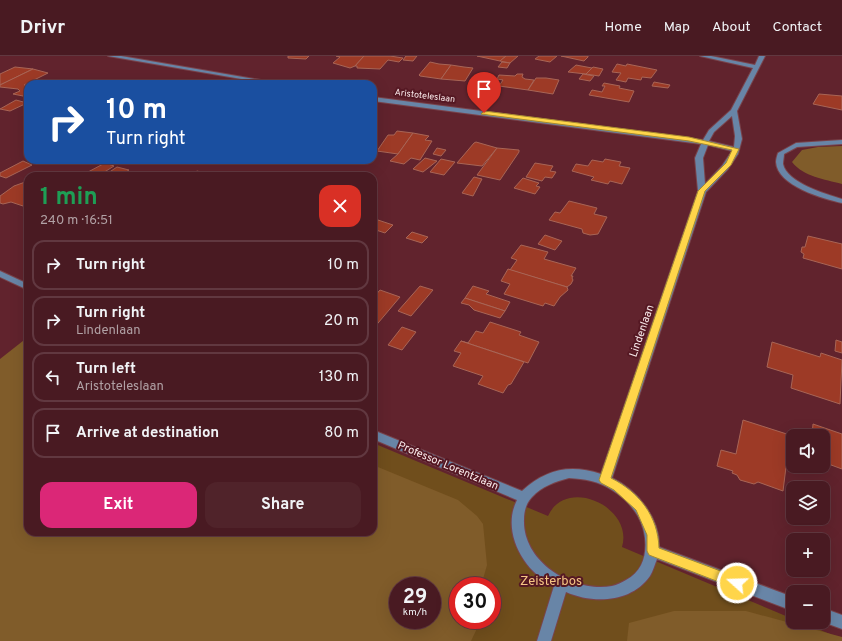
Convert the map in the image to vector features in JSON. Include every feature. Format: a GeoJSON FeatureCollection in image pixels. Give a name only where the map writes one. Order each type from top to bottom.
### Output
{"type":"FeatureCollection","features":[{"type":"Feature","properties":{"kind":"street"},"geometry":{"type":"LineString","coordinates":[[111,56],[257,80]]}},
{"type":"Feature","properties":{"kind":"street"},"geometry":{"type":"LineString","coordinates":[[703,56],[757,67]]}},
{"type":"Feature","properties":{"kind":"street","name":"Lindenlaan"},"geometry":{"type":"LineString","coordinates":[[605,480],[702,191],[699,158],[711,131],[734,111],[762,56]]}},
{"type":"Feature","properties":{"kind":"street","name":"Aristoteleslaan"},"geometry":{"type":"LineString","coordinates":[[377,100],[689,139],[735,149]]}},
{"type":"Feature","properties":{"kind":"street","name":"Lindenlaan"},"geometry":{"type":"LineString","coordinates":[[702,191],[729,164],[735,149],[739,138],[734,111]]}},
{"type":"Feature","properties":{"kind":"street"},"geometry":{"type":"LineString","coordinates":[[842,142],[796,145],[781,152],[778,159],[782,171],[800,185],[810,191],[842,201]]}},
{"type":"Feature","properties":{"kind":"street"},"geometry":{"type":"LineString","coordinates":[[0,274],[24,285]]}},
{"type":"Feature","properties":{"kind":"street","name":"Professor Lorentzlaan"},"geometry":{"type":"LineString","coordinates":[[377,436],[524,497]]}},
{"type":"Feature","properties":{"kind":"street"},"geometry":{"type":"LineString","coordinates":[[570,473],[588,474],[605,480],[618,486],[640,506],[648,519],[653,535],[653,551],[647,568],[634,582],[617,591],[588,593],[561,585],[542,572],[527,556],[519,541],[517,525],[518,510],[524,497],[536,484],[553,476],[570,473]]}},
{"type":"Feature","properties":{"kind":"street"},"geometry":{"type":"LineString","coordinates":[[653,551],[786,601]]}},
{"type":"Feature","properties":{"kind":"street"},"geometry":{"type":"LineString","coordinates":[[544,641],[561,585]]}},
{"type":"Feature","properties":{"kind":"street"},"geometry":{"type":"LineString","coordinates":[[830,618],[842,622]]}},
{"type":"Feature","properties":{"kind":"green space","name":"Zeisterbos"},"geometry":{"type":"Polygon","coordinates":[[[0,359],[24,507],[24,536],[377,536],[377,445],[548,516],[557,504],[569,498],[582,498],[596,502],[609,509],[618,520],[623,533],[622,547],[786,616],[786,629],[818,629],[842,639],[842,641],[0,641],[0,359]]]}},
{"type":"Feature","properties":{"kind":"shaded area"},"geometry":{"type":"Polygon","coordinates":[[[842,146],[842,184],[808,174],[792,162],[802,150],[818,147],[842,146]]]}},
{"type":"Feature","properties":{"kind":"shaded area","name":"Zeisterbos"},"geometry":{"type":"Polygon","coordinates":[[[24,340],[24,536],[377,536],[377,467],[458,500],[477,516],[483,524],[487,565],[484,577],[449,577],[449,629],[477,629],[471,641],[0,641],[0,359],[24,340]]]}},
{"type":"Feature","properties":{"kind":"shaded area"},"geometry":{"type":"Polygon","coordinates":[[[674,611],[746,611],[786,622],[786,629],[812,629],[842,637],[842,641],[627,641],[629,623],[674,611]]]}},
{"type":"Feature","properties":{"kind":"building"},"geometry":{"type":"Polygon","coordinates":[[[288,56],[309,56],[306,59],[288,58],[288,56]]]}},
{"type":"Feature","properties":{"kind":"building"},"geometry":{"type":"Polygon","coordinates":[[[336,56],[364,56],[355,66],[350,68],[333,63],[340,57],[336,56]]]}},
{"type":"Feature","properties":{"kind":"building"},"geometry":{"type":"Polygon","coordinates":[[[364,56],[390,56],[403,58],[399,62],[388,60],[380,69],[357,68],[357,66],[355,66],[364,56]]]}},
{"type":"Feature","properties":{"kind":"building"},"geometry":{"type":"Polygon","coordinates":[[[406,56],[417,56],[413,61],[403,60],[406,56]]]}},
{"type":"Feature","properties":{"kind":"building"},"geometry":{"type":"Polygon","coordinates":[[[477,56],[506,56],[500,61],[477,56]]]}},
{"type":"Feature","properties":{"kind":"building"},"geometry":{"type":"Polygon","coordinates":[[[506,56],[518,56],[510,63],[500,61],[506,56]]]}},
{"type":"Feature","properties":{"kind":"building"},"geometry":{"type":"Polygon","coordinates":[[[539,56],[557,56],[550,62],[535,59],[539,56]]]}},
{"type":"Feature","properties":{"kind":"building"},"geometry":{"type":"Polygon","coordinates":[[[561,56],[588,56],[588,57],[584,61],[561,56]]]}},
{"type":"Feature","properties":{"kind":"building"},"geometry":{"type":"Polygon","coordinates":[[[430,62],[451,65],[441,79],[420,76],[419,75],[430,62]]]}},
{"type":"Feature","properties":{"kind":"building"},"geometry":{"type":"Polygon","coordinates":[[[502,62],[510,63],[507,68],[498,67],[502,62]]]}},
{"type":"Feature","properties":{"kind":"building"},"geometry":{"type":"Polygon","coordinates":[[[617,64],[626,66],[627,64],[657,70],[651,78],[642,77],[641,80],[628,78],[626,82],[616,80],[621,73],[612,72],[617,64]]]}},
{"type":"Feature","properties":{"kind":"building"},"geometry":{"type":"Polygon","coordinates":[[[451,65],[473,68],[465,81],[441,79],[451,65]]]}},
{"type":"Feature","properties":{"kind":"building"},"geometry":{"type":"Polygon","coordinates":[[[576,65],[592,68],[586,74],[568,72],[576,65]]]}},
{"type":"Feature","properties":{"kind":"building"},"geometry":{"type":"Polygon","coordinates":[[[15,67],[33,69],[0,85],[0,74],[15,67]]]}},
{"type":"Feature","properties":{"kind":"building"},"geometry":{"type":"Polygon","coordinates":[[[593,67],[603,69],[599,76],[586,74],[593,67]]]}},
{"type":"Feature","properties":{"kind":"building"},"geometry":{"type":"Polygon","coordinates":[[[33,69],[48,73],[34,80],[24,80],[23,96],[13,94],[20,91],[18,89],[0,87],[0,85],[33,69]]]}},
{"type":"Feature","properties":{"kind":"building"},"geometry":{"type":"Polygon","coordinates":[[[517,74],[523,74],[522,77],[525,79],[534,80],[528,90],[499,86],[503,80],[497,79],[499,75],[515,76],[517,74]]]}},
{"type":"Feature","properties":{"kind":"building"},"geometry":{"type":"Polygon","coordinates":[[[583,74],[594,76],[590,81],[579,79],[583,74]]]}},
{"type":"Feature","properties":{"kind":"building"},"geometry":{"type":"Polygon","coordinates":[[[536,78],[559,80],[553,94],[528,90],[536,78]]]}},
{"type":"Feature","properties":{"kind":"building"},"geometry":{"type":"Polygon","coordinates":[[[654,82],[670,85],[668,88],[652,86],[654,82]]]}},
{"type":"Feature","properties":{"kind":"building"},"geometry":{"type":"Polygon","coordinates":[[[604,83],[620,86],[619,88],[634,91],[629,102],[589,95],[592,90],[602,92],[605,86],[602,86],[604,83]]]}},
{"type":"Feature","properties":{"kind":"building"},"geometry":{"type":"Polygon","coordinates":[[[819,94],[842,96],[842,110],[813,104],[819,94]]]}},
{"type":"Feature","properties":{"kind":"building"},"geometry":{"type":"Polygon","coordinates":[[[16,100],[24,102],[24,104],[10,111],[0,109],[16,100]]]}},
{"type":"Feature","properties":{"kind":"building"},"geometry":{"type":"Polygon","coordinates":[[[397,131],[413,133],[398,154],[377,151],[388,135],[394,135],[397,131]]]}},
{"type":"Feature","properties":{"kind":"building"},"geometry":{"type":"Polygon","coordinates":[[[413,133],[429,136],[425,140],[432,141],[420,160],[411,158],[404,164],[390,161],[398,154],[413,133]]]}},
{"type":"Feature","properties":{"kind":"building"},"geometry":{"type":"Polygon","coordinates":[[[476,142],[497,148],[482,166],[457,163],[474,143],[476,142]]]}},
{"type":"Feature","properties":{"kind":"building"},"geometry":{"type":"Polygon","coordinates":[[[437,148],[446,150],[441,156],[433,154],[437,148]]]}},
{"type":"Feature","properties":{"kind":"building"},"geometry":{"type":"Polygon","coordinates":[[[497,148],[519,150],[519,152],[500,180],[477,175],[497,148]]]}},
{"type":"Feature","properties":{"kind":"building"},"geometry":{"type":"Polygon","coordinates":[[[425,158],[437,161],[423,172],[413,169],[425,158]]]}},
{"type":"Feature","properties":{"kind":"building"},"geometry":{"type":"Polygon","coordinates":[[[441,159],[455,162],[444,175],[430,172],[441,159]]]}},
{"type":"Feature","properties":{"kind":"building"},"geometry":{"type":"Polygon","coordinates":[[[605,159],[621,162],[619,166],[630,168],[622,184],[610,181],[608,184],[591,180],[594,177],[572,171],[576,164],[588,166],[592,160],[603,162],[605,159]]]}},
{"type":"Feature","properties":{"kind":"building"},"geometry":{"type":"Polygon","coordinates":[[[23,161],[24,164],[32,165],[6,178],[0,176],[0,173],[23,161]]]}},
{"type":"Feature","properties":{"kind":"building"},"geometry":{"type":"Polygon","coordinates":[[[535,163],[553,166],[550,171],[556,172],[552,178],[545,177],[542,181],[526,177],[535,163]]]}},
{"type":"Feature","properties":{"kind":"building"},"geometry":{"type":"Polygon","coordinates":[[[103,164],[114,166],[104,172],[88,172],[103,164]]]}},
{"type":"Feature","properties":{"kind":"building"},"geometry":{"type":"Polygon","coordinates":[[[117,167],[129,170],[126,172],[110,172],[117,167]]]}},
{"type":"Feature","properties":{"kind":"building"},"geometry":{"type":"Polygon","coordinates":[[[474,177],[482,179],[473,196],[462,193],[474,177]]]}},
{"type":"Feature","properties":{"kind":"building"},"geometry":{"type":"Polygon","coordinates":[[[523,178],[539,183],[536,186],[540,187],[535,194],[514,188],[523,178]]]}},
{"type":"Feature","properties":{"kind":"building"},"geometry":{"type":"Polygon","coordinates":[[[24,182],[24,206],[11,202],[3,204],[0,203],[0,196],[14,186],[24,182]]]}},
{"type":"Feature","properties":{"kind":"building"},"geometry":{"type":"Polygon","coordinates":[[[569,201],[597,208],[594,214],[607,217],[598,234],[590,235],[583,233],[582,229],[549,220],[555,212],[560,213],[569,201]]]}},
{"type":"Feature","properties":{"kind":"building"},"geometry":{"type":"Polygon","coordinates":[[[378,220],[393,225],[385,233],[377,230],[378,220]]]}},
{"type":"Feature","properties":{"kind":"building"},"geometry":{"type":"Polygon","coordinates":[[[412,232],[428,237],[422,243],[406,238],[412,232]]]}},
{"type":"Feature","properties":{"kind":"building"},"geometry":{"type":"Polygon","coordinates":[[[545,235],[562,241],[555,250],[538,244],[545,235]]]}},
{"type":"Feature","properties":{"kind":"building"},"geometry":{"type":"Polygon","coordinates":[[[808,236],[842,244],[842,269],[803,258],[804,254],[801,252],[802,247],[805,247],[808,236]]]}},
{"type":"Feature","properties":{"kind":"building"},"geometry":{"type":"Polygon","coordinates":[[[521,245],[548,252],[544,259],[576,268],[571,276],[573,276],[573,280],[571,284],[567,287],[510,270],[517,260],[511,258],[521,245]]]}},
{"type":"Feature","properties":{"kind":"building"},"geometry":{"type":"Polygon","coordinates":[[[508,269],[567,287],[568,290],[560,297],[554,306],[545,303],[543,306],[504,294],[510,284],[501,281],[508,269]]]}},
{"type":"Feature","properties":{"kind":"building"},"geometry":{"type":"Polygon","coordinates":[[[420,286],[433,290],[411,316],[398,311],[420,286]]]}},
{"type":"Feature","properties":{"kind":"building"},"geometry":{"type":"Polygon","coordinates":[[[473,286],[489,291],[486,294],[510,302],[505,311],[465,298],[473,286]]]}},
{"type":"Feature","properties":{"kind":"building"},"geometry":{"type":"Polygon","coordinates":[[[380,290],[400,297],[377,324],[377,293],[380,290]]]}},
{"type":"Feature","properties":{"kind":"building"},"geometry":{"type":"Polygon","coordinates":[[[465,298],[505,311],[500,318],[474,310],[469,305],[461,303],[465,298]]]}},
{"type":"Feature","properties":{"kind":"building"},"geometry":{"type":"Polygon","coordinates":[[[490,322],[521,332],[519,335],[539,342],[528,363],[461,341],[468,343],[476,331],[483,333],[490,322]]]}},
{"type":"Feature","properties":{"kind":"building"},"geometry":{"type":"Polygon","coordinates":[[[402,327],[416,332],[402,350],[388,345],[402,327]]]}},
{"type":"Feature","properties":{"kind":"building"},"geometry":{"type":"Polygon","coordinates":[[[836,340],[842,342],[842,353],[835,351],[836,340]]]}},
{"type":"Feature","properties":{"kind":"building"},"geometry":{"type":"Polygon","coordinates":[[[461,341],[524,362],[511,384],[508,385],[503,393],[478,384],[483,376],[453,366],[461,353],[454,351],[461,341]]]}},
{"type":"Feature","properties":{"kind":"building"},"geometry":{"type":"Polygon","coordinates":[[[772,342],[820,357],[821,353],[842,360],[840,404],[791,388],[793,375],[767,367],[772,342]]]}},
{"type":"Feature","properties":{"kind":"building"},"geometry":{"type":"Polygon","coordinates":[[[743,420],[786,434],[786,467],[783,491],[758,482],[754,484],[740,480],[737,475],[732,473],[733,471],[717,466],[721,450],[736,454],[743,420]]]}},
{"type":"Feature","properties":{"kind":"building"},"geometry":{"type":"Polygon","coordinates":[[[813,424],[828,429],[813,429],[813,424]]]}},
{"type":"Feature","properties":{"kind":"building"},"geometry":{"type":"Polygon","coordinates":[[[830,430],[842,434],[842,469],[830,465],[830,430]]]}},
{"type":"Feature","properties":{"kind":"route"},"geometry":{"type":"LineString","coordinates":[[484,113],[689,139],[735,149],[729,164],[702,191],[605,480],[618,486],[640,506],[648,519],[653,535],[653,551],[737,583]]}}]}
